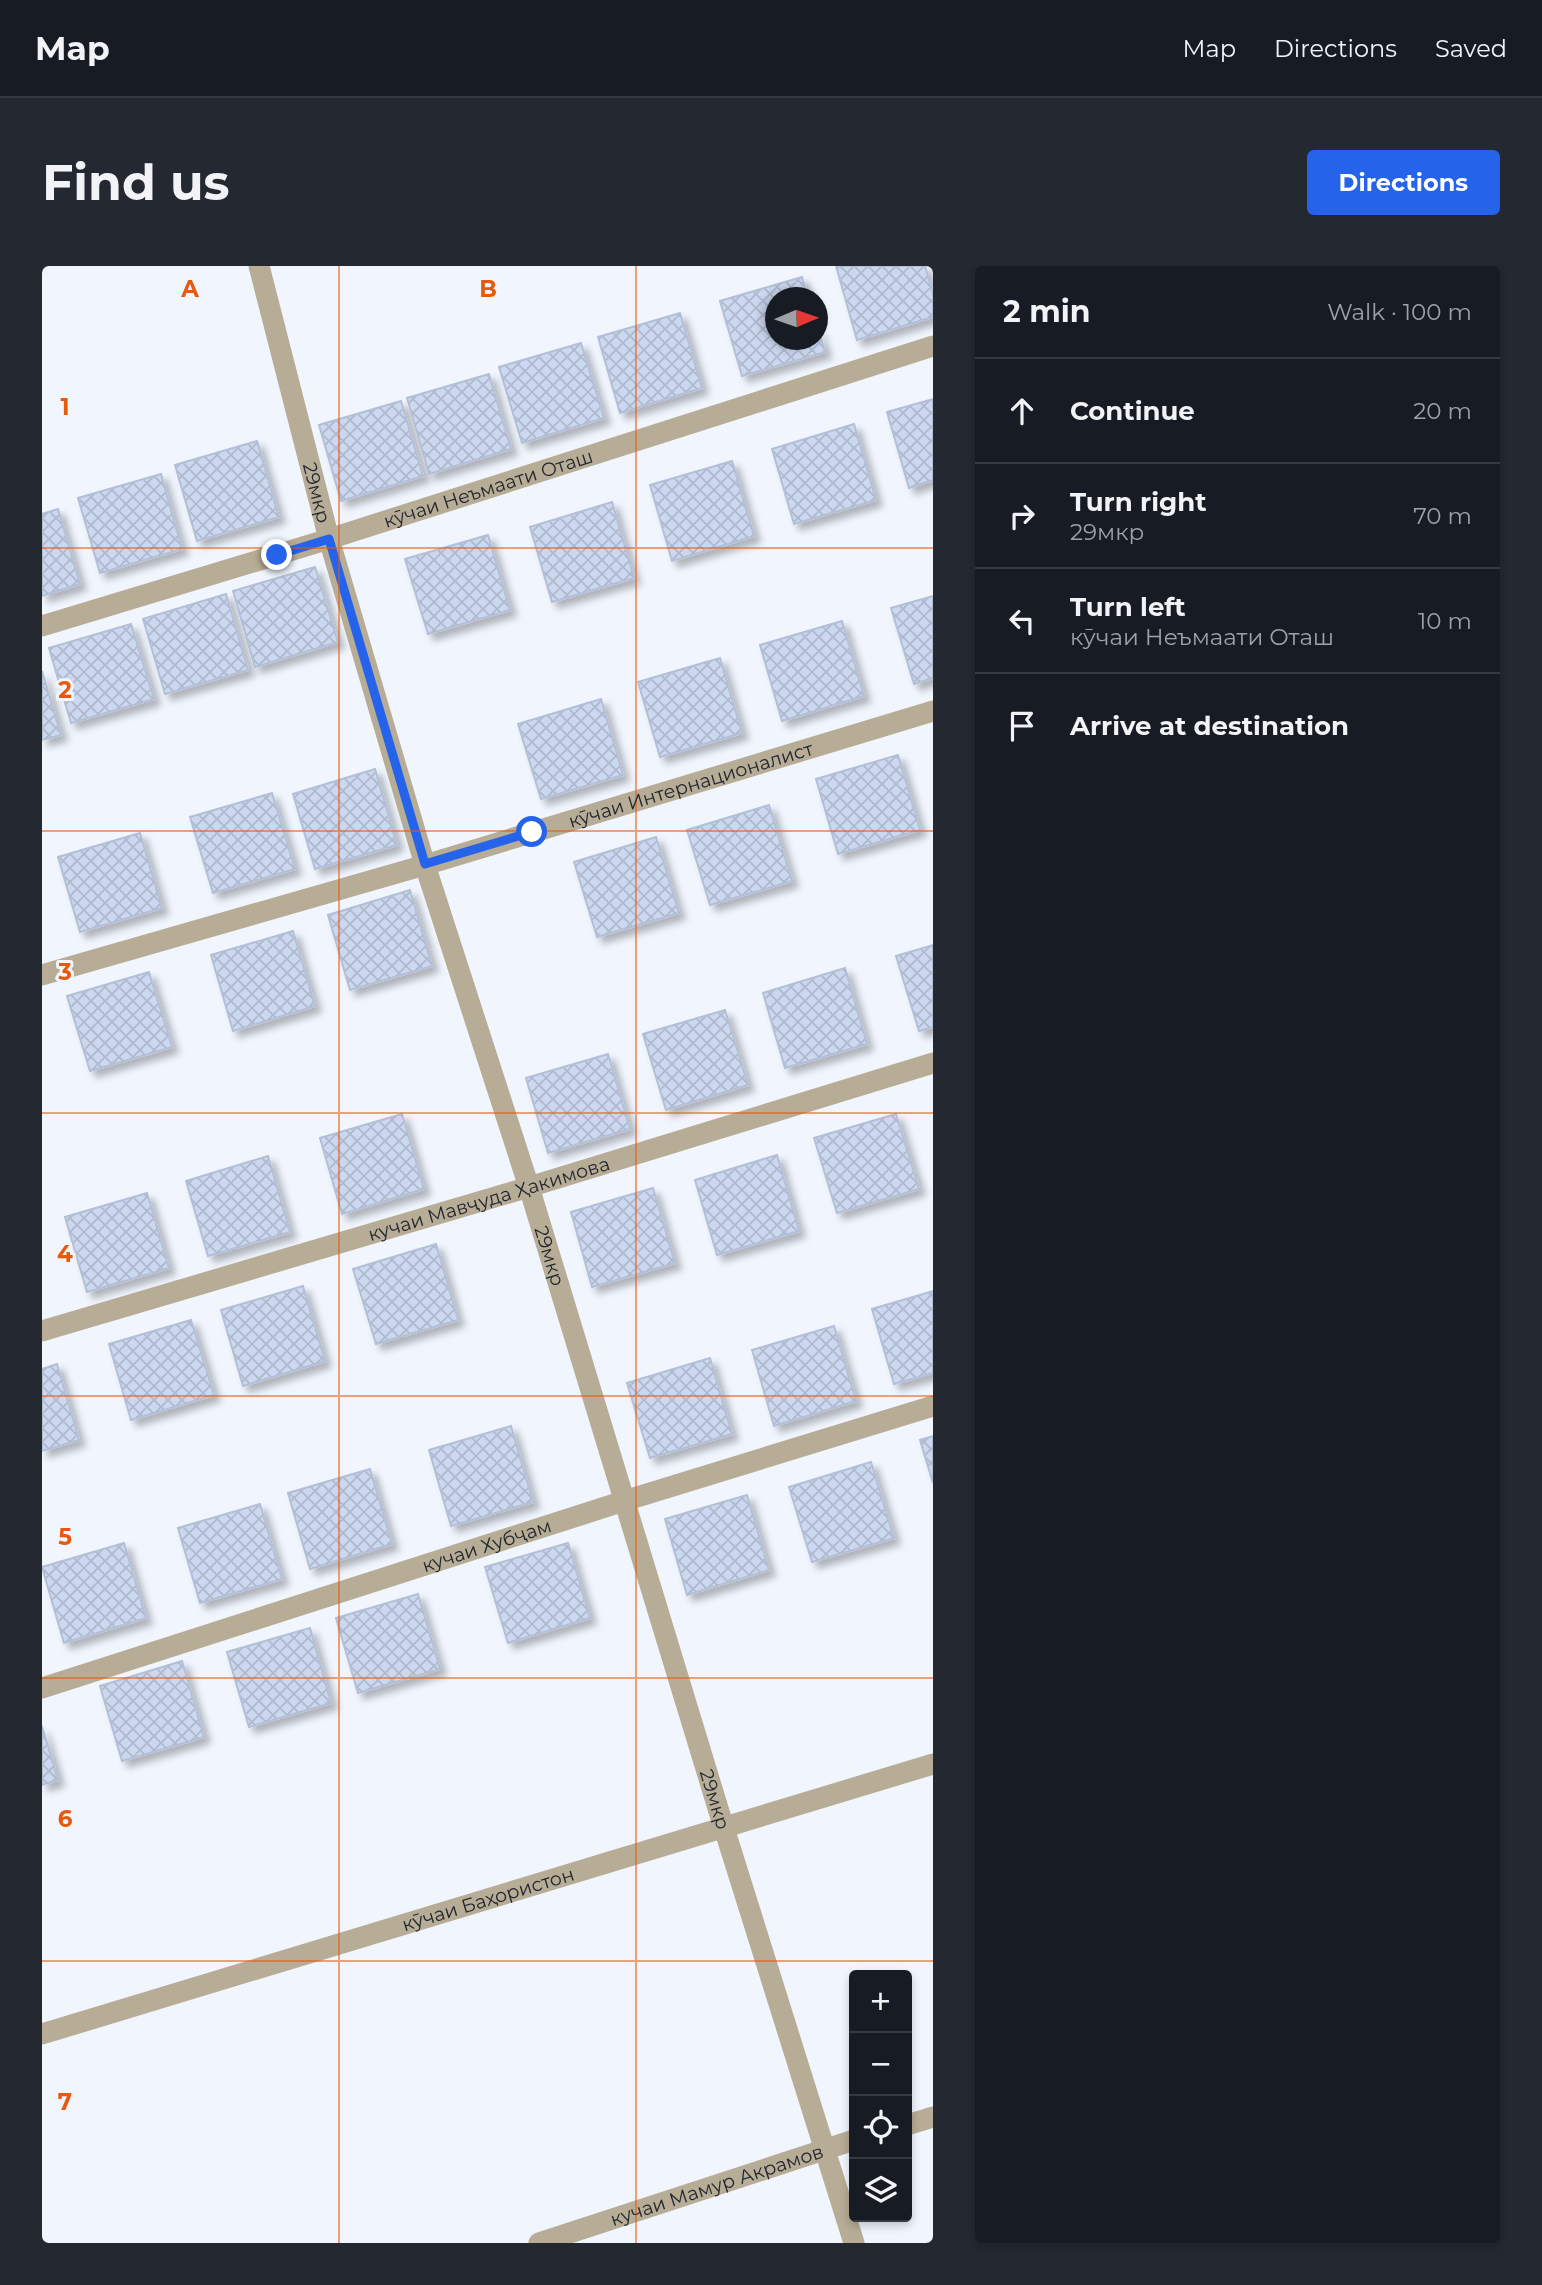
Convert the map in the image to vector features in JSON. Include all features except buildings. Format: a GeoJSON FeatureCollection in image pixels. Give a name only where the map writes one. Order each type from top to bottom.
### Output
{"type":"FeatureCollection","features":[{"type":"Feature","properties":{"kind":"street","name":"29мкр"},"geometry":{"type":"LineString","coordinates":[[259,266],[329,539],[425,864],[529,1187],[724,1828],[854,2243]]}},
{"type":"Feature","properties":{"kind":"street","name":"кӯчаи Неъмаати Оташ"},"geometry":{"type":"LineString","coordinates":[[42,626],[329,539],[933,346]]}},
{"type":"Feature","properties":{"kind":"street","name":"кӯчаи Интернационалист"},"geometry":{"type":"LineString","coordinates":[[42,975],[425,864],[933,710]]}},
{"type":"Feature","properties":{"kind":"street","name":"кучаи Мавҷуда Ҳакимова"},"geometry":{"type":"LineString","coordinates":[[42,1331],[529,1187],[933,1063]]}},
{"type":"Feature","properties":{"kind":"street","name":"кучаи Хубҷам"},"geometry":{"type":"LineString","coordinates":[[42,1688],[624,1501],[933,1406]]}},
{"type":"Feature","properties":{"kind":"street","name":"кӯчаи Баҳористон"},"geometry":{"type":"LineString","coordinates":[[42,2034],[933,1764]]}},
{"type":"Feature","properties":{"kind":"street"},"geometry":{"type":"LineString","coordinates":[[912,2123],[933,2117]]}},
{"type":"Feature","properties":{"kind":"street","name":"кучаи Мамур Акрамов"},"geometry":{"type":"LineString","coordinates":[[539,2243],[849,2142]]}},
{"type":"Feature","properties":{"kind":"route"},"geometry":{"type":"LineString","coordinates":[[277,555],[329,539],[425,864],[532,832]]}}]}
